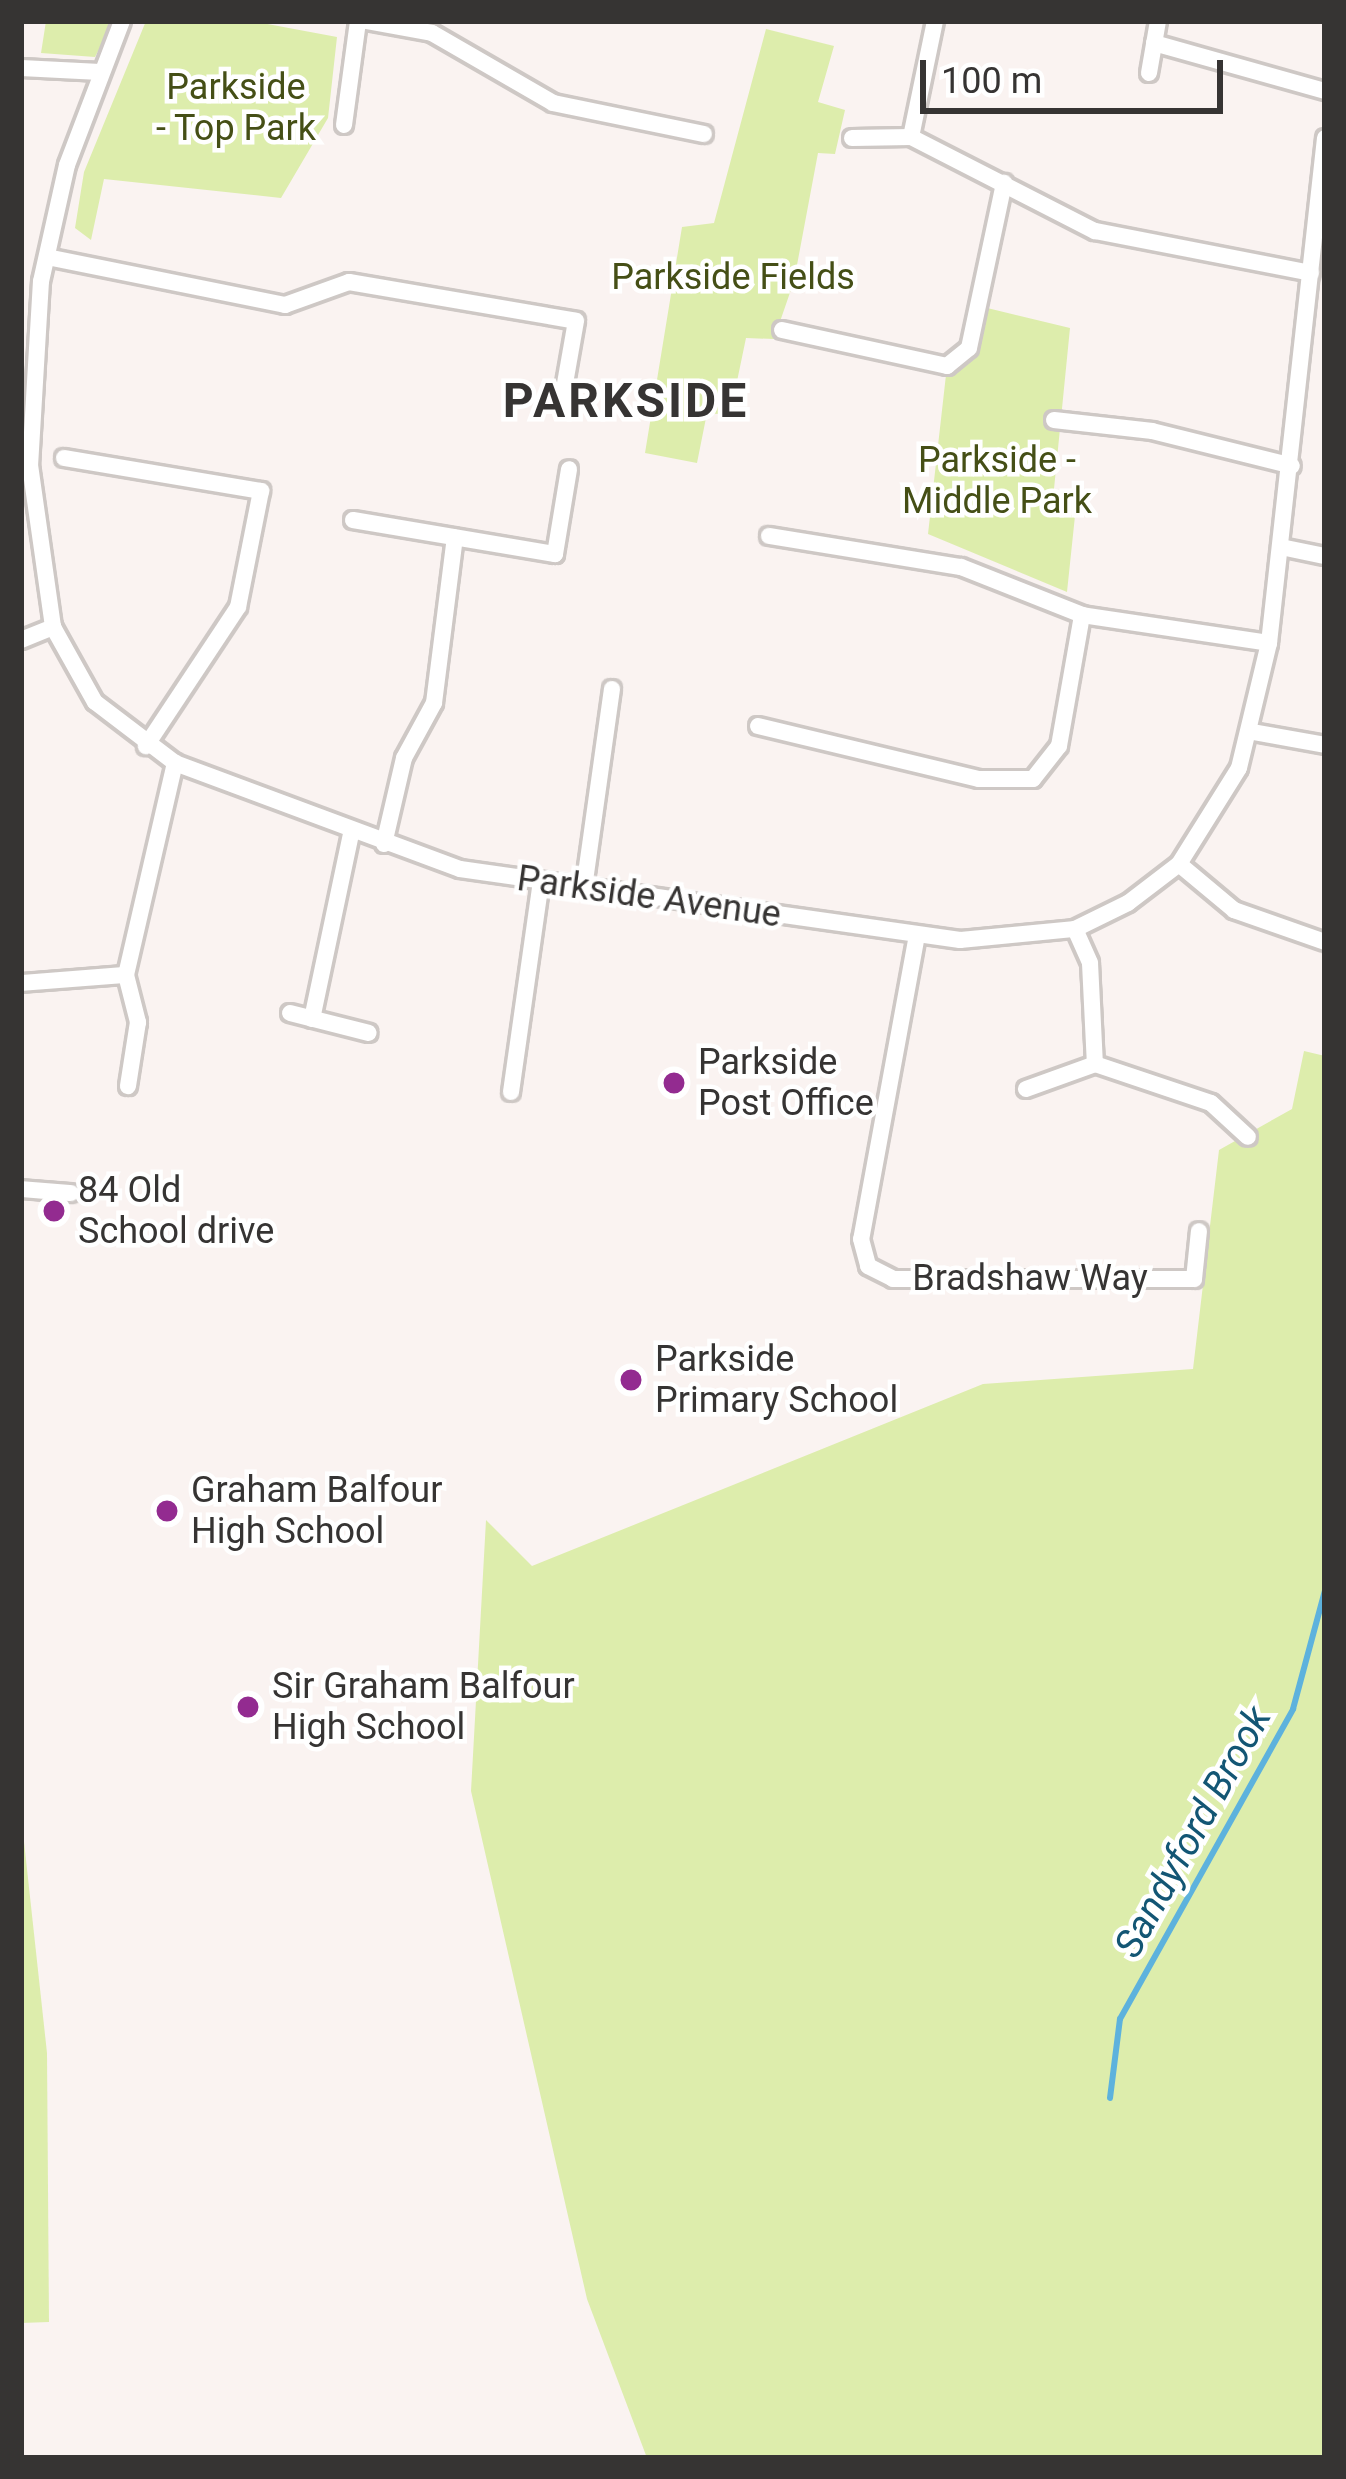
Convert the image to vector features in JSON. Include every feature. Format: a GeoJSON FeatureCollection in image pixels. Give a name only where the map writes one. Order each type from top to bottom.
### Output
{"type":"FeatureCollection","features":[{"type":"Feature","properties":{"kind":"street","name":"Parkside Avenue"},"geometry":{"type":"LineString","coordinates":[[122,21],[100,72],[41,281],[26,489],[53,627],[95,702],[146,746],[176,764],[384,844],[541,882],[917,935],[1076,929]]}},
{"type":"Feature","properties":{"kind":"street"},"geometry":{"type":"LineString","coordinates":[[344,125],[362,21],[432,33],[553,104],[704,134]]}},
{"type":"Feature","properties":{"kind":"street"},"geometry":{"type":"LineString","coordinates":[[911,137],[935,21]]}},
{"type":"Feature","properties":{"kind":"street"},"geometry":{"type":"LineString","coordinates":[[1149,73],[1158,21]]}},
{"type":"Feature","properties":{"kind":"street"},"geometry":{"type":"LineString","coordinates":[[1154,43],[1325,92]]}},
{"type":"Feature","properties":{"kind":"street"},"geometry":{"type":"LineString","coordinates":[[21,68],[100,72]]}},
{"type":"Feature","properties":{"kind":"street"},"geometry":{"type":"LineString","coordinates":[[852,138],[911,137],[1095,231],[1311,273]]}},
{"type":"Feature","properties":{"kind":"street"},"geometry":{"type":"LineString","coordinates":[[1095,1064],[1090,963],[1076,929],[1179,863],[1252,732],[1292,466],[1316,351],[1311,273],[1325,141]]}},
{"type":"Feature","properties":{"kind":"street"},"geometry":{"type":"LineString","coordinates":[[782,330],[947,367],[969,348],[1004,183]]}},
{"type":"Feature","properties":{"kind":"street"},"geometry":{"type":"LineString","coordinates":[[47,257],[285,305],[349,282],[576,322],[561,406]]}},
{"type":"Feature","properties":{"kind":"street"},"geometry":{"type":"LineString","coordinates":[[21,278],[41,281]]}},
{"type":"Feature","properties":{"kind":"street"},"geometry":{"type":"LineString","coordinates":[[1054,420],[1292,466]]}},
{"type":"Feature","properties":{"kind":"street"},"geometry":{"type":"LineString","coordinates":[[64,458],[261,491],[238,607],[146,746]]}},
{"type":"Feature","properties":{"kind":"street"},"geometry":{"type":"LineString","coordinates":[[353,520],[555,554],[569,469]]}},
{"type":"Feature","properties":{"kind":"street"},"geometry":{"type":"LineString","coordinates":[[769,536],[961,566],[1082,615],[1269,643]]}},
{"type":"Feature","properties":{"kind":"street"},"geometry":{"type":"LineString","coordinates":[[384,844],[404,758],[434,703],[455,537]]}},
{"type":"Feature","properties":{"kind":"street"},"geometry":{"type":"LineString","coordinates":[[1281,547],[1325,556]]}},
{"type":"Feature","properties":{"kind":"street"},"geometry":{"type":"LineString","coordinates":[[758,726],[979,779],[1033,779],[1059,746],[1082,615]]}},
{"type":"Feature","properties":{"kind":"street"},"geometry":{"type":"LineString","coordinates":[[21,640],[53,627]]}},
{"type":"Feature","properties":{"kind":"street"},"geometry":{"type":"LineString","coordinates":[[584,888],[612,689]]}},
{"type":"Feature","properties":{"kind":"street"},"geometry":{"type":"LineString","coordinates":[[1252,732],[1325,745]]}},
{"type":"Feature","properties":{"kind":"street"},"geometry":{"type":"LineString","coordinates":[[128,1086],[138,1022],[126,975],[176,764]]}},
{"type":"Feature","properties":{"kind":"street"},"geometry":{"type":"LineString","coordinates":[[312,1019],[350,833]]}},
{"type":"Feature","properties":{"kind":"street"},"geometry":{"type":"LineString","coordinates":[[1179,863],[1234,910],[1325,942]]}},
{"type":"Feature","properties":{"kind":"street"},"geometry":{"type":"LineString","coordinates":[[511,1092],[541,882]]}},
{"type":"Feature","properties":{"kind":"street","name":"Bradshaw Way"},"geometry":{"type":"LineString","coordinates":[[917,935],[861,1239],[868,1266],[893,1279],[1194,1279],[1199,1231]]}},
{"type":"Feature","properties":{"kind":"street"},"geometry":{"type":"LineString","coordinates":[[21,983],[126,975]]}},
{"type":"Feature","properties":{"kind":"street"},"geometry":{"type":"LineString","coordinates":[[290,1013],[369,1033]]}},
{"type":"Feature","properties":{"kind":"street"},"geometry":{"type":"LineString","coordinates":[[1026,1089],[1095,1064],[1211,1103],[1248,1137]]}},
{"type":"Feature","properties":{"kind":"street"},"geometry":{"type":"LineString","coordinates":[[21,1189],[71,1193]]}},
{"type":"Feature","properties":{"kind":"green space"},"geometry":{"type":"Polygon","coordinates":[[[46,21],[114,21],[95,57],[41,53],[46,21]]]}},
{"type":"Feature","properties":{"kind":"green space","name":"Parkside - Top Park"},"geometry":{"type":"Polygon","coordinates":[[[146,21],[252,21],[337,37],[328,118],[281,198],[104,179],[91,240],[75,228],[84,172],[146,21]]]}},
{"type":"Feature","properties":{"kind":"green space","name":"Parkside Fields"},"geometry":{"type":"Polygon","coordinates":[[[766,29],[834,46],[818,102],[845,110],[835,154],[818,153],[794,281],[774,339],[746,338],[730,415],[707,413],[697,463],[645,453],[682,227],[714,223],[766,29]]]}},
{"type":"Feature","properties":{"kind":"green space","name":"Parkside - Middle Park"},"geometry":{"type":"Polygon","coordinates":[[[979,306],[1070,328],[1052,509],[1075,516],[1067,592],[928,534],[947,366],[969,348],[979,306]]]}},
{"type":"Feature","properties":{"kind":"green space"},"geometry":{"type":"Polygon","coordinates":[[[1304,1051],[1325,1056],[1325,2458],[647,2458],[587,2299],[471,1791],[486,1520],[532,1566],[983,1384],[1193,1369],[1219,1150],[1292,1109],[1304,1051]]]}},
{"type":"Feature","properties":{"kind":"green space"},"geometry":{"type":"Polygon","coordinates":[[[21,1814],[47,2053],[49,2322],[21,2323],[21,1814]]]}},
{"type":"Feature","properties":{"kind":"waterway","name":"Sandyford Brook"},"geometry":{"type":"LineString","coordinates":[[1110,2098],[1120,2019],[1293,1709],[1325,1590]]}},
{"type":"Feature","properties":{"kind":"place","name":"Parkside Post Office"},"geometry":{"type":"Point","coordinates":[674,1083]}},
{"type":"Feature","properties":{"kind":"place","name":"84 Old School drive"},"geometry":{"type":"Point","coordinates":[54,1211]}},
{"type":"Feature","properties":{"kind":"place","name":"Parkside Primary School"},"geometry":{"type":"Point","coordinates":[631,1380]}},
{"type":"Feature","properties":{"kind":"place","name":"Graham Balfour High School"},"geometry":{"type":"Point","coordinates":[167,1511]}},
{"type":"Feature","properties":{"kind":"place","name":"Sir Graham Balfour High School"},"geometry":{"type":"Point","coordinates":[248,1707]}},
{"type":"Feature","properties":{"kind":"district","name":"PARKSIDE"},"geometry":{"type":"Point","coordinates":[626,401]}}]}
